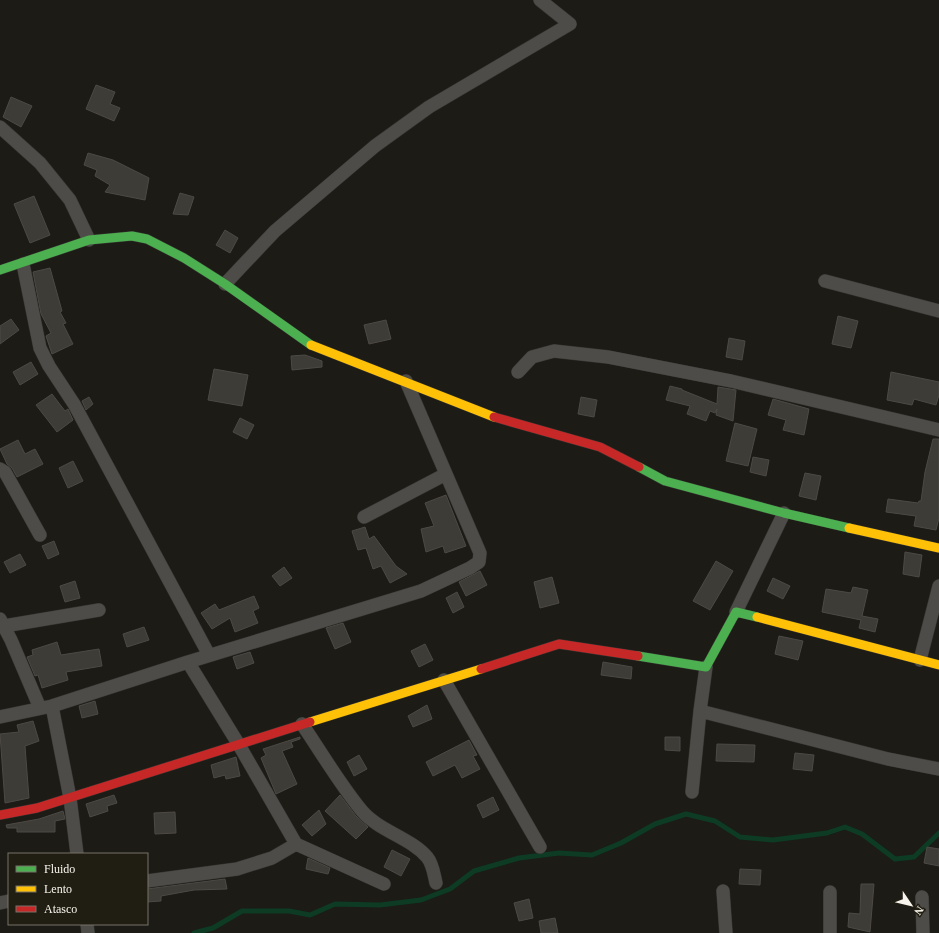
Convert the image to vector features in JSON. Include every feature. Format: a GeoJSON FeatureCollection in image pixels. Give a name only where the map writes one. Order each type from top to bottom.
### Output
{"type":"FeatureCollection","features":[{"type":"Feature","properties":{"kind":"street"},"geometry":{"type":"LineString","coordinates":[[225,284],[275,231],[375,146],[430,107],[570,24],[540,0]]}},
{"type":"Feature","properties":{"kind":"street"},"geometry":{"type":"LineString","coordinates":[[0,128],[40,163],[70,200],[89,240]]}},
{"type":"Feature","properties":{"kind":"street"},"geometry":{"type":"LineString","coordinates":[[0,270],[23,264],[89,240],[132,236],[148,239],[184,258],[225,284],[308,344],[406,381],[490,416],[600,447],[665,481],[784,513],[939,548]]}},
{"type":"Feature","properties":{"kind":"street"},"geometry":{"type":"LineString","coordinates":[[23,264],[40,348],[49,366],[74,404],[209,656]]}},
{"type":"Feature","properties":{"kind":"street"},"geometry":{"type":"LineString","coordinates":[[825,281],[939,311]]}},
{"type":"Feature","properties":{"kind":"street"},"geometry":{"type":"LineString","coordinates":[[518,372],[532,357],[554,351],[608,357],[732,381],[939,430]]}},
{"type":"Feature","properties":{"kind":"street"},"geometry":{"type":"LineString","coordinates":[[0,717],[46,707],[421,591],[470,568],[479,562],[480,553],[406,381]]}},
{"type":"Feature","properties":{"kind":"street"},"geometry":{"type":"LineString","coordinates":[[0,469],[5,472],[40,535]]}},
{"type":"Feature","properties":{"kind":"street"},"geometry":{"type":"LineString","coordinates":[[364,517],[446,474]]}},
{"type":"Feature","properties":{"kind":"street"},"geometry":{"type":"LineString","coordinates":[[692,792],[706,666],[736,612],[784,513]]}},
{"type":"Feature","properties":{"kind":"street"},"geometry":{"type":"LineString","coordinates":[[920,660],[939,586]]}},
{"type":"Feature","properties":{"kind":"street"},"geometry":{"type":"LineString","coordinates":[[77,853],[70,798],[46,707],[2,623],[99,610]]}},
{"type":"Feature","properties":{"kind":"street"},"geometry":{"type":"LineString","coordinates":[[736,612],[939,665]]}},
{"type":"Feature","properties":{"kind":"street"},"geometry":{"type":"LineString","coordinates":[[0,815],[37,808],[70,798],[559,644],[706,666]]}},
{"type":"Feature","properties":{"kind":"street"},"geometry":{"type":"LineString","coordinates":[[188,662],[239,745],[296,844],[384,884]]}},
{"type":"Feature","properties":{"kind":"street"},"geometry":{"type":"LineString","coordinates":[[444,680],[540,847]]}},
{"type":"Feature","properties":{"kind":"street"},"geometry":{"type":"LineString","coordinates":[[700,711],[888,759],[939,769]]}},
{"type":"Feature","properties":{"kind":"street"},"geometry":{"type":"LineString","coordinates":[[302,724],[362,811],[376,823],[420,850],[428,858],[432,866],[436,883]]}},
{"type":"Feature","properties":{"kind":"street"},"geometry":{"type":"LineString","coordinates":[[148,881],[237,869],[272,858],[296,844]]}},
{"type":"Feature","properties":{"kind":"street"},"geometry":{"type":"LineString","coordinates":[[723,891],[726,933]]}},
{"type":"Feature","properties":{"kind":"street"},"geometry":{"type":"LineString","coordinates":[[830,892],[830,933]]}},
{"type":"Feature","properties":{"kind":"street"},"geometry":{"type":"LineString","coordinates":[[922,897],[923,933]]}},
{"type":"Feature","properties":{"kind":"building"},"geometry":{"type":"Polygon","coordinates":[[[96,85],[115,92],[110,104],[120,108],[114,121],[86,109],[96,85]]]}},
{"type":"Feature","properties":{"kind":"building"},"geometry":{"type":"Polygon","coordinates":[[[11,97],[32,106],[21,127],[3,117],[11,97]]]}},
{"type":"Feature","properties":{"kind":"building"},"geometry":{"type":"Polygon","coordinates":[[[88,153],[113,160],[149,178],[145,200],[105,192],[110,185],[95,176],[97,170],[84,165],[88,153]]]}},
{"type":"Feature","properties":{"kind":"building"},"geometry":{"type":"Polygon","coordinates":[[[180,193],[194,197],[188,215],[173,214],[180,193]]]}},
{"type":"Feature","properties":{"kind":"building"},"geometry":{"type":"Polygon","coordinates":[[[34,196],[50,235],[30,243],[14,204],[34,196]]]}},
{"type":"Feature","properties":{"kind":"building"},"geometry":{"type":"Polygon","coordinates":[[[225,230],[238,238],[230,253],[216,245],[225,230]]]}},
{"type":"Feature","properties":{"kind":"building"},"geometry":{"type":"Polygon","coordinates":[[[50,268],[62,311],[60,312],[66,323],[63,324],[73,344],[52,354],[46,336],[51,333],[41,314],[33,272],[50,268]]]}},
{"type":"Feature","properties":{"kind":"building"},"geometry":{"type":"Polygon","coordinates":[[[838,316],[858,321],[851,348],[832,344],[838,316]]]}},
{"type":"Feature","properties":{"kind":"building"},"geometry":{"type":"Polygon","coordinates":[[[11,319],[19,330],[0,344],[0,326],[11,319]]]}},
{"type":"Feature","properties":{"kind":"building"},"geometry":{"type":"Polygon","coordinates":[[[386,320],[391,339],[369,344],[364,325],[386,320]]]}},
{"type":"Feature","properties":{"kind":"building"},"geometry":{"type":"Polygon","coordinates":[[[729,338],[745,341],[742,360],[726,357],[729,338]]]}},
{"type":"Feature","properties":{"kind":"building"},"geometry":{"type":"Polygon","coordinates":[[[305,355],[322,361],[322,367],[292,370],[291,356],[305,355]]]}},
{"type":"Feature","properties":{"kind":"building"},"geometry":{"type":"Polygon","coordinates":[[[31,362],[38,374],[20,385],[13,372],[31,362]]]}},
{"type":"Feature","properties":{"kind":"building"},"geometry":{"type":"Polygon","coordinates":[[[214,369],[248,375],[242,406],[208,400],[214,369]]]}},
{"type":"Feature","properties":{"kind":"building"},"geometry":{"type":"Polygon","coordinates":[[[891,372],[939,382],[939,395],[936,405],[914,399],[912,405],[887,400],[891,372]]]}},
{"type":"Feature","properties":{"kind":"building"},"geometry":{"type":"Polygon","coordinates":[[[670,386],[682,389],[717,404],[718,387],[736,390],[733,421],[716,415],[717,409],[715,413],[710,411],[706,421],[687,414],[690,406],[666,400],[670,386]]]}},
{"type":"Feature","properties":{"kind":"building"},"geometry":{"type":"Polygon","coordinates":[[[52,394],[65,411],[68,409],[73,420],[57,432],[36,405],[52,394]]]}},
{"type":"Feature","properties":{"kind":"building"},"geometry":{"type":"Polygon","coordinates":[[[89,397],[93,404],[86,410],[82,401],[89,397]]]}},
{"type":"Feature","properties":{"kind":"building"},"geometry":{"type":"Polygon","coordinates":[[[581,397],[597,400],[594,417],[578,414],[581,397]]]}},
{"type":"Feature","properties":{"kind":"building"},"geometry":{"type":"Polygon","coordinates":[[[773,399],[809,409],[804,435],[783,430],[786,420],[768,415],[773,399]]]}},
{"type":"Feature","properties":{"kind":"building"},"geometry":{"type":"Polygon","coordinates":[[[240,418],[254,425],[247,439],[233,432],[240,418]]]}},
{"type":"Feature","properties":{"kind":"building"},"geometry":{"type":"Polygon","coordinates":[[[735,423],[757,429],[748,466],[726,461],[735,423]]]}},
{"type":"Feature","properties":{"kind":"building"},"geometry":{"type":"Polygon","coordinates":[[[933,439],[939,439],[939,518],[936,530],[914,526],[916,516],[886,512],[888,499],[918,503],[921,501],[925,472],[933,439]]]}},
{"type":"Feature","properties":{"kind":"building"},"geometry":{"type":"Polygon","coordinates":[[[18,440],[25,454],[35,449],[43,464],[17,477],[12,468],[7,464],[0,449],[18,440]]]}},
{"type":"Feature","properties":{"kind":"building"},"geometry":{"type":"Polygon","coordinates":[[[753,457],[769,460],[766,476],[750,472],[753,457]]]}},
{"type":"Feature","properties":{"kind":"building"},"geometry":{"type":"Polygon","coordinates":[[[73,461],[83,481],[68,488],[59,468],[73,461]]]}},
{"type":"Feature","properties":{"kind":"building"},"geometry":{"type":"Polygon","coordinates":[[[805,473],[821,476],[816,500],[799,496],[805,473]]]}},
{"type":"Feature","properties":{"kind":"building"},"geometry":{"type":"Polygon","coordinates":[[[446,495],[466,546],[445,553],[443,546],[426,552],[421,529],[434,526],[425,503],[446,495]]]}},
{"type":"Feature","properties":{"kind":"building"},"geometry":{"type":"Polygon","coordinates":[[[365,527],[369,539],[374,536],[396,566],[407,574],[390,583],[381,566],[373,569],[366,548],[358,550],[352,531],[365,527]]]}},
{"type":"Feature","properties":{"kind":"building"},"geometry":{"type":"Polygon","coordinates":[[[54,541],[59,554],[48,559],[42,546],[54,541]]]}},
{"type":"Feature","properties":{"kind":"building"},"geometry":{"type":"Polygon","coordinates":[[[905,552],[922,555],[919,577],[903,574],[905,552]]]}},
{"type":"Feature","properties":{"kind":"building"},"geometry":{"type":"Polygon","coordinates":[[[20,554],[26,565],[10,573],[4,562],[20,554]]]}},
{"type":"Feature","properties":{"kind":"building"},"geometry":{"type":"Polygon","coordinates":[[[716,561],[733,571],[710,610],[693,601],[716,561]]]}},
{"type":"Feature","properties":{"kind":"building"},"geometry":{"type":"Polygon","coordinates":[[[284,567],[292,578],[280,586],[272,576],[284,567]]]}},
{"type":"Feature","properties":{"kind":"building"},"geometry":{"type":"Polygon","coordinates":[[[480,571],[487,585],[466,596],[459,582],[480,571]]]}},
{"type":"Feature","properties":{"kind":"building"},"geometry":{"type":"Polygon","coordinates":[[[552,577],[559,603],[540,608],[534,582],[552,577]]]}},
{"type":"Feature","properties":{"kind":"building"},"geometry":{"type":"Polygon","coordinates":[[[773,578],[790,586],[783,599],[767,591],[773,578]]]}},
{"type":"Feature","properties":{"kind":"building"},"geometry":{"type":"Polygon","coordinates":[[[75,581],[80,598],[65,602],[60,586],[75,581]]]}},
{"type":"Feature","properties":{"kind":"building"},"geometry":{"type":"Polygon","coordinates":[[[853,587],[868,590],[862,616],[878,619],[875,632],[859,628],[861,620],[822,612],[826,589],[851,593],[853,587]]]}},
{"type":"Feature","properties":{"kind":"building"},"geometry":{"type":"Polygon","coordinates":[[[457,592],[464,607],[453,613],[446,598],[457,592]]]}},
{"type":"Feature","properties":{"kind":"building"},"geometry":{"type":"Polygon","coordinates":[[[254,596],[259,608],[253,611],[258,623],[235,632],[230,618],[212,629],[201,613],[215,604],[219,610],[254,596]]]}},
{"type":"Feature","properties":{"kind":"building"},"geometry":{"type":"Polygon","coordinates":[[[343,623],[351,642],[335,649],[326,628],[343,623]]]}},
{"type":"Feature","properties":{"kind":"building"},"geometry":{"type":"Polygon","coordinates":[[[144,627],[149,640],[127,647],[123,634],[144,627]]]}},
{"type":"Feature","properties":{"kind":"building"},"geometry":{"type":"Polygon","coordinates":[[[779,636],[803,641],[798,660],[775,654],[779,636]]]}},
{"type":"Feature","properties":{"kind":"building"},"geometry":{"type":"Polygon","coordinates":[[[57,642],[61,655],[99,649],[102,666],[66,672],[68,680],[42,688],[38,675],[35,676],[27,657],[33,655],[32,650],[57,642]]]}},
{"type":"Feature","properties":{"kind":"building"},"geometry":{"type":"Polygon","coordinates":[[[425,644],[433,660],[419,667],[411,651],[425,644]]]}},
{"type":"Feature","properties":{"kind":"building"},"geometry":{"type":"Polygon","coordinates":[[[250,652],[254,663],[237,669],[233,657],[250,652]]]}},
{"type":"Feature","properties":{"kind":"building"},"geometry":{"type":"Polygon","coordinates":[[[603,662],[632,667],[631,679],[601,675],[603,662]]]}},
{"type":"Feature","properties":{"kind":"building"},"geometry":{"type":"Polygon","coordinates":[[[95,701],[98,714],[82,718],[79,706],[95,701]]]}},
{"type":"Feature","properties":{"kind":"building"},"geometry":{"type":"Polygon","coordinates":[[[427,705],[432,719],[413,727],[408,716],[427,705]]]}},
{"type":"Feature","properties":{"kind":"building"},"geometry":{"type":"Polygon","coordinates":[[[33,721],[39,741],[25,746],[29,798],[5,803],[0,734],[19,732],[17,725],[33,721]]]}},
{"type":"Feature","properties":{"kind":"building"},"geometry":{"type":"Polygon","coordinates":[[[300,737],[300,739],[291,742],[293,747],[282,751],[297,784],[276,794],[261,758],[266,755],[263,749],[300,737]]]}},
{"type":"Feature","properties":{"kind":"building"},"geometry":{"type":"Polygon","coordinates":[[[665,737],[680,737],[680,751],[665,750],[665,737]]]}},
{"type":"Feature","properties":{"kind":"building"},"geometry":{"type":"Polygon","coordinates":[[[469,740],[477,755],[473,756],[480,769],[462,778],[455,765],[433,776],[426,762],[469,740]]]}},
{"type":"Feature","properties":{"kind":"building"},"geometry":{"type":"Polygon","coordinates":[[[717,744],[755,745],[754,762],[716,761],[717,744]]]}},
{"type":"Feature","properties":{"kind":"building"},"geometry":{"type":"Polygon","coordinates":[[[795,753],[814,755],[812,771],[793,769],[795,753]]]}},
{"type":"Feature","properties":{"kind":"building"},"geometry":{"type":"Polygon","coordinates":[[[359,755],[367,769],[354,776],[347,762],[359,755]]]}},
{"type":"Feature","properties":{"kind":"building"},"geometry":{"type":"Polygon","coordinates":[[[236,757],[240,776],[226,779],[225,775],[214,778],[211,765],[236,757]]]}},
{"type":"Feature","properties":{"kind":"building"},"geometry":{"type":"Polygon","coordinates":[[[114,795],[117,803],[107,806],[108,811],[90,817],[86,804],[114,795]]]}},
{"type":"Feature","properties":{"kind":"building"},"geometry":{"type":"Polygon","coordinates":[[[340,795],[356,816],[368,827],[356,839],[325,811],[340,795]]]}},
{"type":"Feature","properties":{"kind":"building"},"geometry":{"type":"Polygon","coordinates":[[[493,797],[499,810],[483,818],[477,805],[493,797]]]}},
{"type":"Feature","properties":{"kind":"building"},"geometry":{"type":"Polygon","coordinates":[[[319,810],[326,824],[312,836],[302,825],[319,810]]]}},
{"type":"Feature","properties":{"kind":"building"},"geometry":{"type":"Polygon","coordinates":[[[63,811],[65,819],[55,821],[55,832],[17,832],[17,828],[7,828],[6,825],[39,819],[63,811]]]}},
{"type":"Feature","properties":{"kind":"building"},"geometry":{"type":"Polygon","coordinates":[[[175,812],[176,833],[155,834],[154,813],[175,812]]]}},
{"type":"Feature","properties":{"kind":"building"},"geometry":{"type":"Polygon","coordinates":[[[927,847],[939,849],[939,866],[924,863],[927,847]]]}},
{"type":"Feature","properties":{"kind":"building"},"geometry":{"type":"Polygon","coordinates":[[[392,850],[410,859],[401,876],[384,867],[392,850]]]}},
{"type":"Feature","properties":{"kind":"building"},"geometry":{"type":"Polygon","coordinates":[[[308,858],[330,868],[328,874],[306,869],[308,858]]]}},
{"type":"Feature","properties":{"kind":"building"},"geometry":{"type":"Polygon","coordinates":[[[740,869],[761,870],[760,885],[739,884],[740,869]]]}},
{"type":"Feature","properties":{"kind":"building"},"geometry":{"type":"Polygon","coordinates":[[[225,879],[227,889],[194,890],[161,896],[161,901],[148,902],[148,889],[225,879]]]}},
{"type":"Feature","properties":{"kind":"building"},"geometry":{"type":"Polygon","coordinates":[[[861,884],[874,884],[870,932],[848,927],[849,913],[860,914],[861,884]]]}},
{"type":"Feature","properties":{"kind":"building"},"geometry":{"type":"Polygon","coordinates":[[[529,899],[533,918],[519,921],[514,903],[529,899]]]}},
{"type":"Feature","properties":{"kind":"building"},"geometry":{"type":"Polygon","coordinates":[[[555,918],[558,933],[541,933],[539,921],[555,918]]]}},
{"type":"Feature","properties":{"kind":"waterway"},"geometry":{"type":"LineString","coordinates":[[194,933],[213,928],[242,911],[289,911],[310,915],[335,904],[380,905],[421,900],[450,889],[474,871],[519,858],[559,853],[592,855],[621,843],[655,824],[686,814],[715,821],[740,837],[773,840],[827,833],[845,827],[862,834],[895,859],[914,857],[939,833]]}},
{"type":"Feature","properties":{"kind":"traffic: fast"},"geometry":{"type":"LineString","coordinates":[[0,270],[89,240],[132,236],[147,239],[184,258],[225,284],[311,345]]}},
{"type":"Feature","properties":{"kind":"traffic: fast"},"geometry":{"type":"LineString","coordinates":[[639,467],[665,481],[784,513],[849,528]]}},
{"type":"Feature","properties":{"kind":"traffic: fast"},"geometry":{"type":"LineString","coordinates":[[638,656],[706,667],[736,612],[757,617]]}},
{"type":"Feature","properties":{"kind":"traffic: slow"},"geometry":{"type":"LineString","coordinates":[[311,345],[494,417]]}},
{"type":"Feature","properties":{"kind":"traffic: slow"},"geometry":{"type":"LineString","coordinates":[[849,528],[939,548]]}},
{"type":"Feature","properties":{"kind":"traffic: slow"},"geometry":{"type":"LineString","coordinates":[[757,617],[939,665]]}},
{"type":"Feature","properties":{"kind":"traffic: slow"},"geometry":{"type":"LineString","coordinates":[[310,722],[481,669]]}},
{"type":"Feature","properties":{"kind":"traffic: jam"},"geometry":{"type":"LineString","coordinates":[[494,417],[600,447],[639,467]]}},
{"type":"Feature","properties":{"kind":"traffic: jam"},"geometry":{"type":"LineString","coordinates":[[481,669],[559,644],[638,656]]}},
{"type":"Feature","properties":{"kind":"traffic: jam"},"geometry":{"type":"LineString","coordinates":[[0,815],[37,808],[310,722]]}}]}
